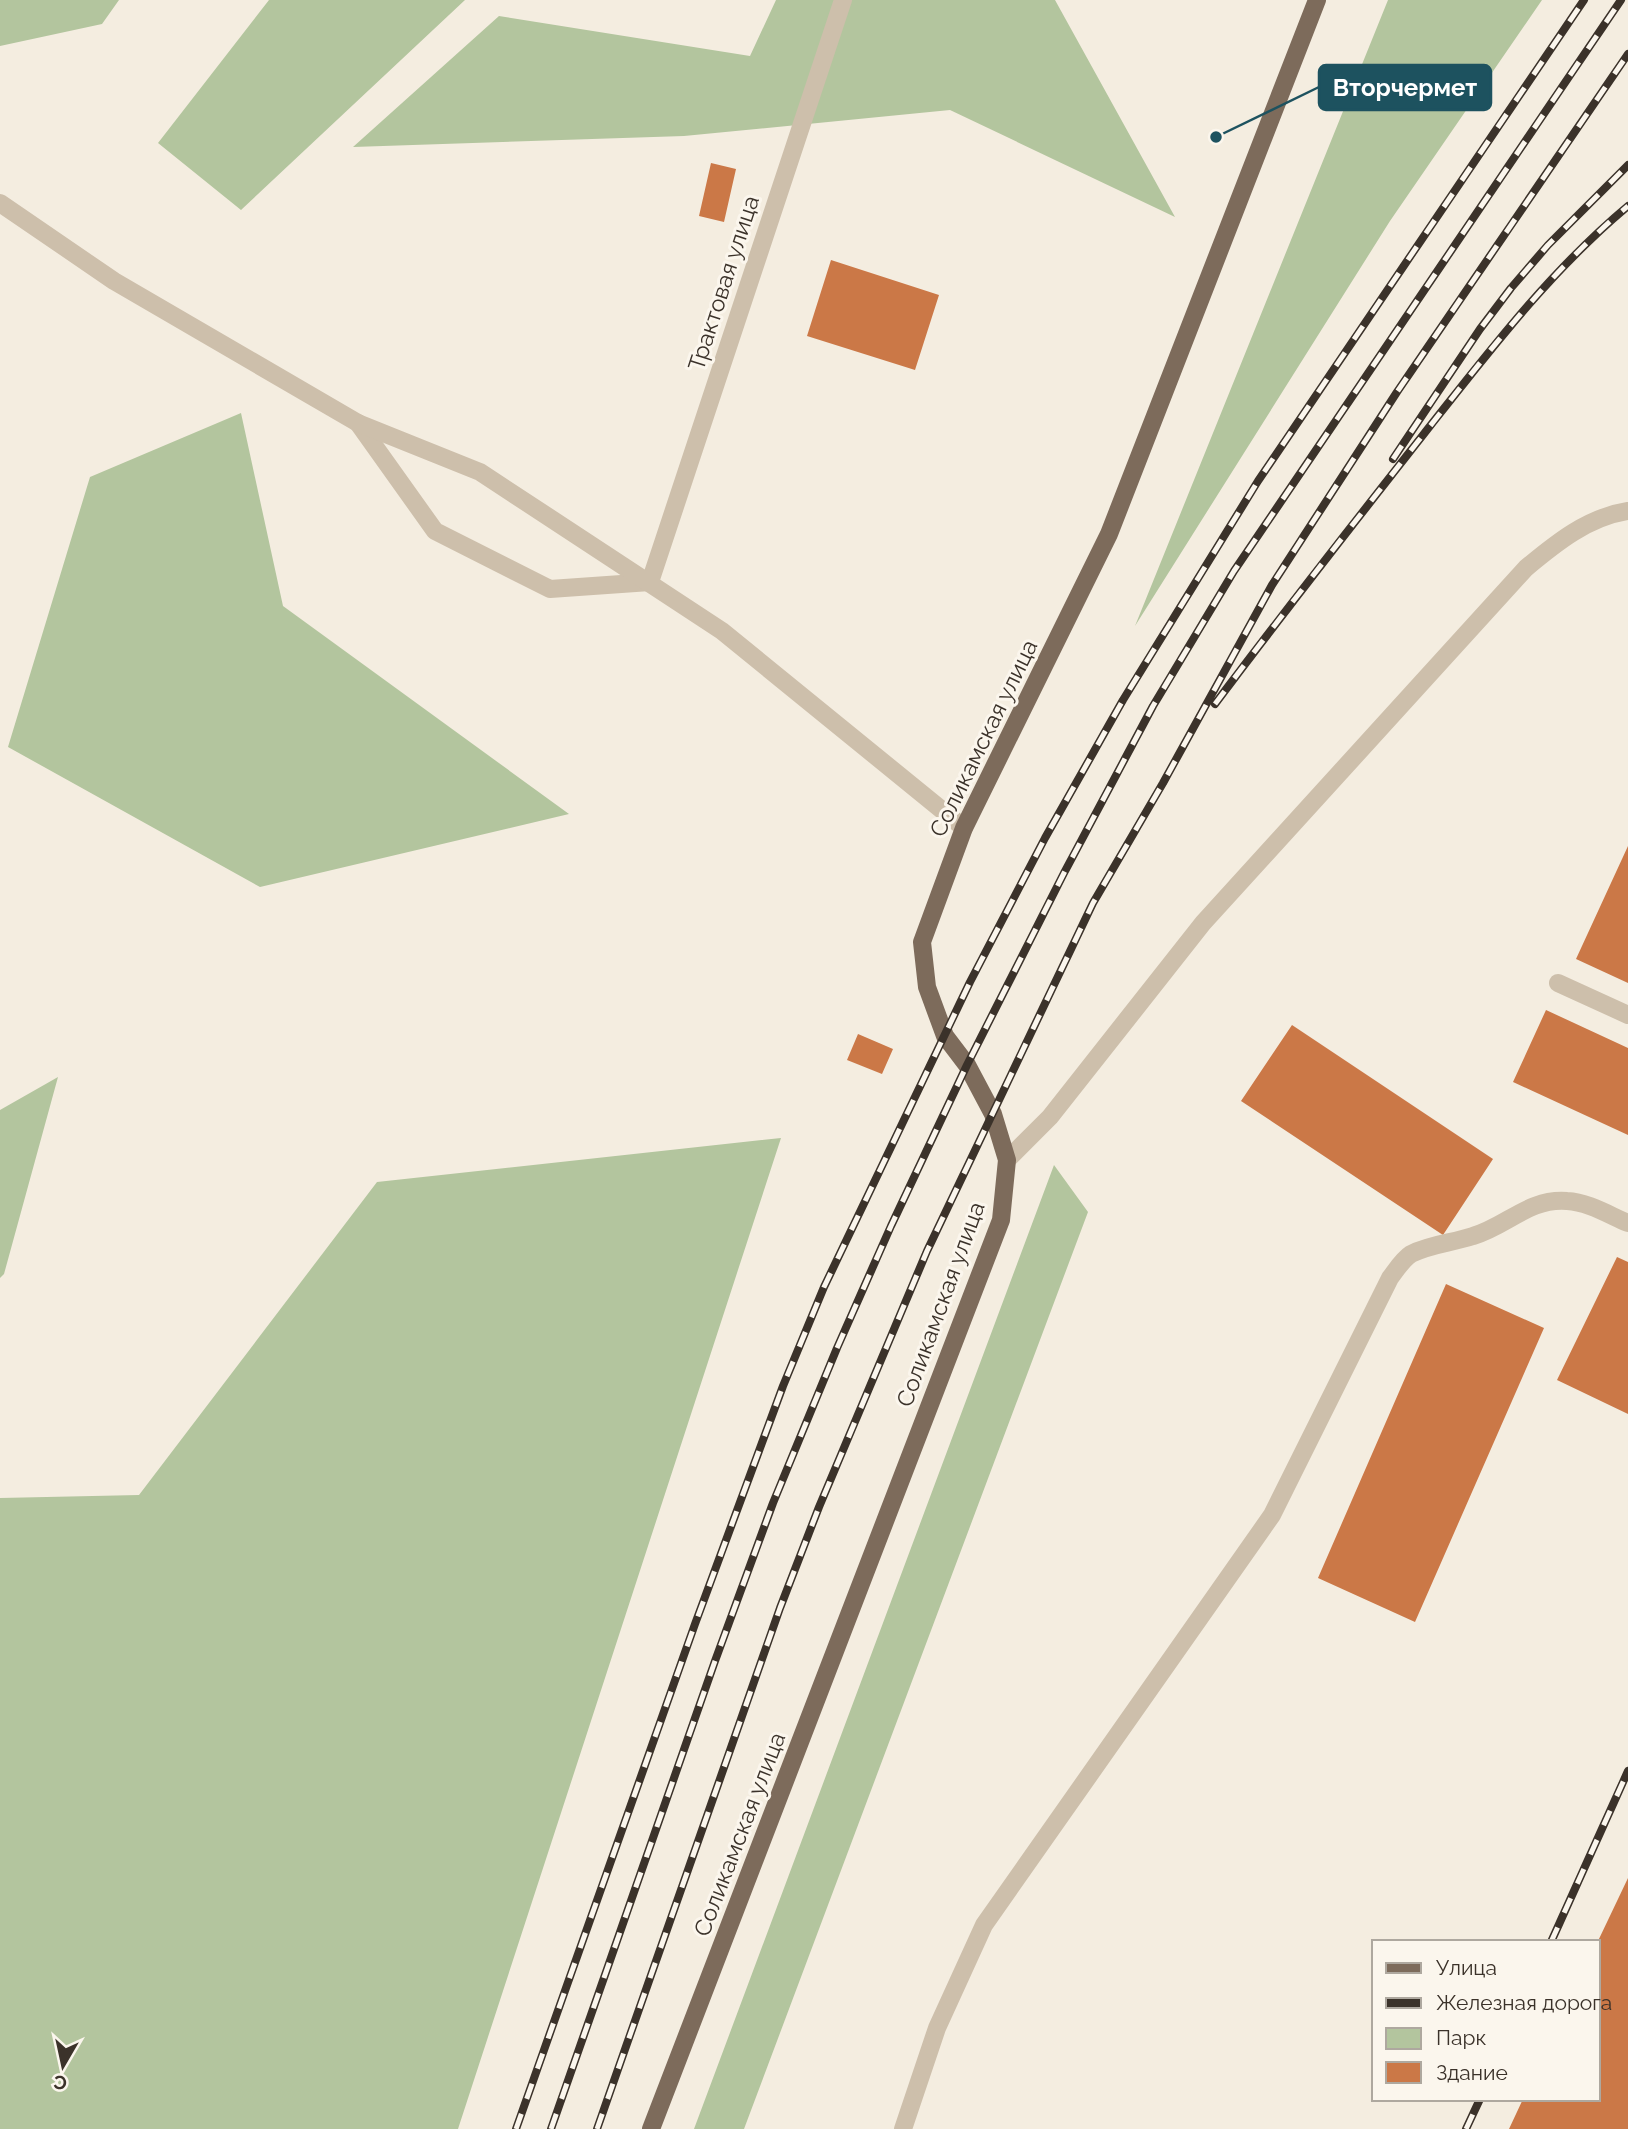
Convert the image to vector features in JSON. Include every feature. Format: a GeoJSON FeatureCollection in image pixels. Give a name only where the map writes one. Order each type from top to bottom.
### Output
{"type":"FeatureCollection","features":[{"type":"Feature","properties":{"kind":"main road","name":"Соликамская улица"},"geometry":{"type":"LineString","coordinates":[[651,2129],[1001,1220],[1007,1160],[993,1114],[967,1065],[945,1036],[927,987],[922,942],[964,828],[1110,534],[1317,0]]}},
{"type":"Feature","properties":{"kind":"street","name":"Трактовая улица"},"geometry":{"type":"LineString","coordinates":[[650,582],[842,0]]}},
{"type":"Feature","properties":{"kind":"street"},"geometry":{"type":"LineString","coordinates":[[0,203],[114,281],[358,423],[480,472],[650,582],[722,631],[964,828]]}},
{"type":"Feature","properties":{"kind":"street"},"geometry":{"type":"LineString","coordinates":[[358,423],[435,531],[550,589],[650,582]]}},
{"type":"Feature","properties":{"kind":"street"},"geometry":{"type":"LineString","coordinates":[[1007,1160],[1050,1117],[1203,923],[1526,568],[1569,535],[1590,523],[1627,509]]}},
{"type":"Feature","properties":{"kind":"street"},"geometry":{"type":"LineString","coordinates":[[1558,983],[1628,1015]]}},
{"type":"Feature","properties":{"kind":"street"},"geometry":{"type":"LineString","coordinates":[[903,2129],[937,2028],[984,1925],[1272,1515],[1396,1270],[1408,1256],[1431,1246],[1476,1236],[1544,1201],[1570,1201],[1628,1223]]}},
{"type":"Feature","properties":{"kind":"green space"},"geometry":{"type":"Polygon","coordinates":[[[0,0],[119,0],[102,24],[0,46],[0,0]]]}},
{"type":"Feature","properties":{"kind":"green space"},"geometry":{"type":"Polygon","coordinates":[[[269,0],[465,0],[241,210],[158,143],[269,0]]]}},
{"type":"Feature","properties":{"kind":"green space"},"geometry":{"type":"Polygon","coordinates":[[[776,0],[1055,0],[1175,217],[950,110],[684,136],[353,147],[499,16],[750,56],[776,0]]]}},
{"type":"Feature","properties":{"kind":"green space"},"geometry":{"type":"Polygon","coordinates":[[[1388,0],[1542,0],[1390,221],[1135,626],[1388,0]]]}},
{"type":"Feature","properties":{"kind":"green space"},"geometry":{"type":"Polygon","coordinates":[[[241,413],[283,606],[569,814],[260,887],[8,747],[90,477],[241,413]]]}},
{"type":"Feature","properties":{"kind":"green space"},"geometry":{"type":"Polygon","coordinates":[[[58,1077],[4,1274],[0,1278],[0,1110],[58,1077]]]}},
{"type":"Feature","properties":{"kind":"green space"},"geometry":{"type":"Polygon","coordinates":[[[781,1138],[458,2129],[0,2129],[0,1498],[139,1495],[377,1182],[781,1138]]]}},
{"type":"Feature","properties":{"kind":"green space"},"geometry":{"type":"Polygon","coordinates":[[[1054,1165],[1088,1212],[744,2129],[694,2129],[1054,1165]]]}},
{"type":"Feature","properties":{"kind":"building"},"geometry":{"type":"Polygon","coordinates":[[[711,163],[736,169],[724,222],[699,216],[711,163]]]}},
{"type":"Feature","properties":{"kind":"building"},"geometry":{"type":"Polygon","coordinates":[[[831,260],[939,295],[915,370],[807,336],[831,260]]]}},
{"type":"Feature","properties":{"kind":"building"},"geometry":{"type":"Polygon","coordinates":[[[1628,846],[1628,983],[1576,959],[1628,846]]]}},
{"type":"Feature","properties":{"kind":"building"},"geometry":{"type":"Polygon","coordinates":[[[1546,1010],[1628,1048],[1628,1135],[1513,1082],[1546,1010]]]}},
{"type":"Feature","properties":{"kind":"building"},"geometry":{"type":"Polygon","coordinates":[[[1292,1025],[1493,1159],[1443,1235],[1241,1101],[1292,1025]]]}},
{"type":"Feature","properties":{"kind":"building"},"geometry":{"type":"Polygon","coordinates":[[[858,1034],[893,1049],[882,1074],[847,1060],[858,1034]]]}},
{"type":"Feature","properties":{"kind":"building"},"geometry":{"type":"Polygon","coordinates":[[[1617,1257],[1628,1262],[1628,1414],[1557,1380],[1617,1257]]]}},
{"type":"Feature","properties":{"kind":"building"},"geometry":{"type":"Polygon","coordinates":[[[1446,1284],[1544,1328],[1415,1622],[1318,1578],[1446,1284]]]}},
{"type":"Feature","properties":{"kind":"building"},"geometry":{"type":"Polygon","coordinates":[[[1628,1878],[1628,2129],[1509,2129],[1522,2101],[1600,2101],[1598,1940],[1628,1878]]]}},
{"type":"Feature","properties":{"kind":"railway"},"geometry":{"type":"LineString","coordinates":[[516,2129],[695,1624],[783,1386],[824,1287],[970,982],[1045,838],[1123,700],[1258,481],[1584,0]]}},
{"type":"Feature","properties":{"kind":"railway"},"geometry":{"type":"LineString","coordinates":[[551,2129],[773,1503],[891,1226],[967,1065],[1064,873],[1153,706],[1234,571],[1621,0]]}},
{"type":"Feature","properties":{"kind":"railway"},"geometry":{"type":"LineString","coordinates":[[597,2129],[780,1608],[819,1507],[927,1251],[1093,903],[1163,783],[1272,585],[1397,392],[1628,54]]}},
{"type":"Feature","properties":{"kind":"railway"},"geometry":{"type":"LineString","coordinates":[[1393,459],[1480,329],[1511,288],[1548,245],[1628,165]]}},
{"type":"Feature","properties":{"kind":"railway"},"geometry":{"type":"LineString","coordinates":[[1215,704],[1495,344],[1545,286],[1599,231],[1628,206]]}},
{"type":"Feature","properties":{"kind":"railway"},"geometry":{"type":"LineString","coordinates":[[1552,1940],[1628,1771]]}},
{"type":"Feature","properties":{"kind":"railway"},"geometry":{"type":"LineString","coordinates":[[1466,2129],[1479,2101]]}},
{"type":"Feature","properties":{"kind":"place","name":"Вторчермет"},"geometry":{"type":"Point","coordinates":[1216,137]}}]}
